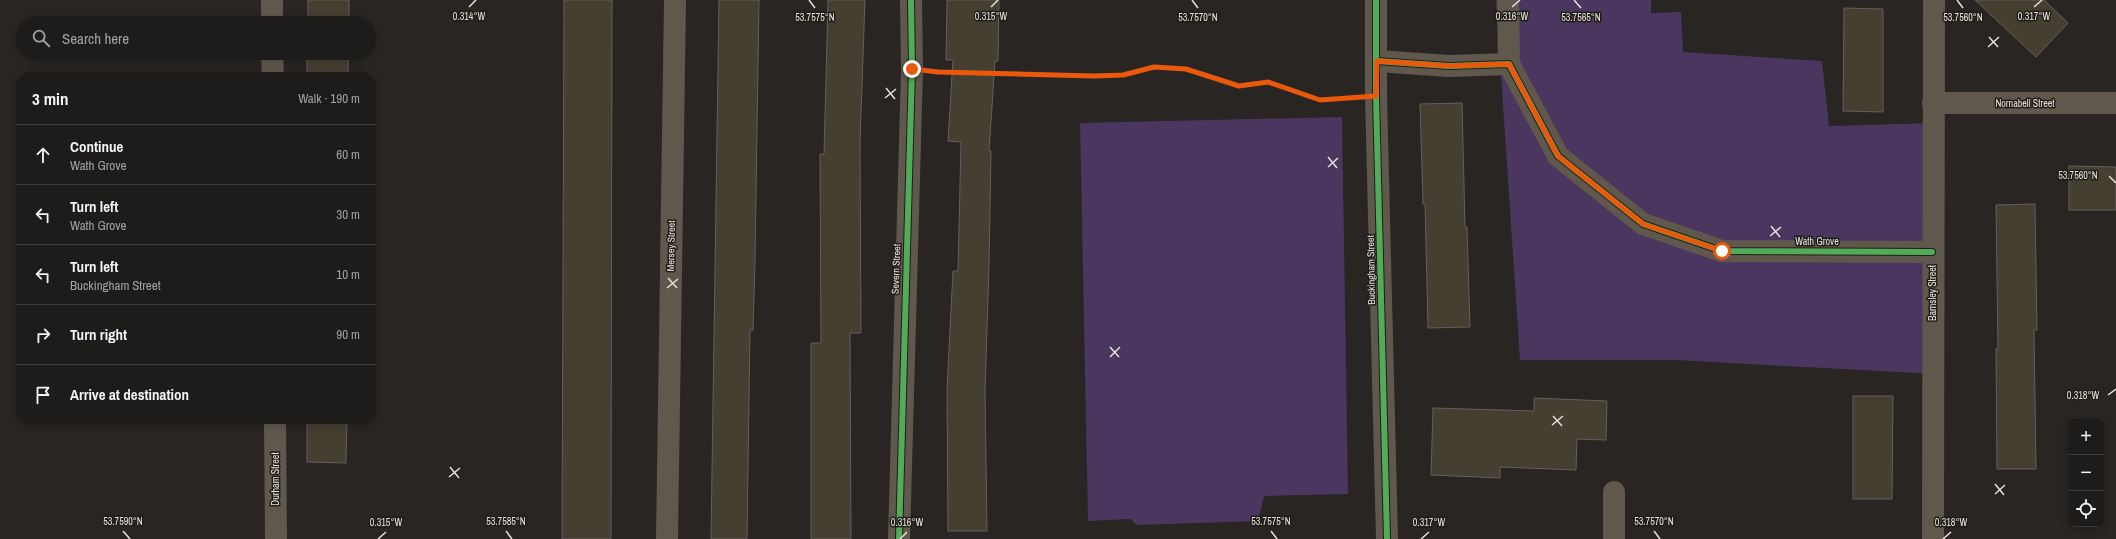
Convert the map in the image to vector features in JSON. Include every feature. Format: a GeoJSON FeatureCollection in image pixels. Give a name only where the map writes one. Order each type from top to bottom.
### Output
{"type":"FeatureCollection","features":[{"type":"Feature","properties":{"kind":"street"},"geometry":{"type":"LineString","coordinates":[[272,0],[272,16]]}},
{"type":"Feature","properties":{"kind":"street","name":"Mersey Street"},"geometry":{"type":"LineString","coordinates":[[667,539],[675,0]]}},
{"type":"Feature","properties":{"kind":"street","name":"Severn Street"},"geometry":{"type":"LineString","coordinates":[[899,539],[912,69],[911,0]]}},
{"type":"Feature","properties":{"kind":"street","name":"Buckingham Street"},"geometry":{"type":"LineString","coordinates":[[1376,0],[1376,96],[1387,539]]}},
{"type":"Feature","properties":{"kind":"street"},"geometry":{"type":"LineString","coordinates":[[1377,61],[1449,66],[1509,64],[1508,0]]}},
{"type":"Feature","properties":{"kind":"street","name":"Barnsley Street"},"geometry":{"type":"LineString","coordinates":[[1933,539],[1932,252],[1934,0]]}},
{"type":"Feature","properties":{"kind":"street"},"geometry":{"type":"LineString","coordinates":[[272,60],[272,72]]}},
{"type":"Feature","properties":{"kind":"street","name":"Wath Grove"},"geometry":{"type":"LineString","coordinates":[[1509,64],[1558,156],[1643,224],[1722,251],[1932,252]]}},
{"type":"Feature","properties":{"kind":"street","name":"Nornabell Street"},"geometry":{"type":"LineString","coordinates":[[1934,104],[2116,103]]}},
{"type":"Feature","properties":{"kind":"street","name":"Durham Street"},"geometry":{"type":"LineString","coordinates":[[275,424],[276,539]]}},
{"type":"Feature","properties":{"kind":"street"},"geometry":{"type":"LineString","coordinates":[[1614,492],[1614,539]]}},
{"type":"Feature","properties":{"kind":"path"},"geometry":{"type":"LineString","coordinates":[[912,69],[938,72],[1094,76],[1123,75],[1154,67],[1186,69],[1239,86],[1268,82],[1320,100],[1376,96]]}},
{"type":"Feature","properties":{"kind":"shaded area"},"geometry":{"type":"Polygon","coordinates":[[[1496,0],[1651,0],[1651,13],[1681,12],[1683,52],[1822,61],[1829,126],[1933,123],[1933,374],[1677,360],[1520,360],[1496,0]]]}},
{"type":"Feature","properties":{"kind":"shaded area"},"geometry":{"type":"Polygon","coordinates":[[[1342,117],[1348,494],[1264,496],[1258,521],[1136,525],[1131,519],[1088,521],[1080,123],[1342,117]]]}},
{"type":"Feature","properties":{"kind":"building"},"geometry":{"type":"Polygon","coordinates":[[[308,0],[349,0],[349,16],[308,16],[308,0]]]}},
{"type":"Feature","properties":{"kind":"building"},"geometry":{"type":"Polygon","coordinates":[[[564,0],[612,0],[611,539],[562,539],[564,0]]]}},
{"type":"Feature","properties":{"kind":"building"},"geometry":{"type":"Polygon","coordinates":[[[719,0],[759,0],[755,262],[753,330],[750,330],[747,539],[711,539],[719,0]]]}},
{"type":"Feature","properties":{"kind":"building"},"geometry":{"type":"Polygon","coordinates":[[[828,0],[865,0],[860,143],[861,333],[850,333],[851,539],[811,539],[811,343],[821,343],[820,154],[824,154],[828,0]]]}},
{"type":"Feature","properties":{"kind":"building"},"geometry":{"type":"Polygon","coordinates":[[[947,0],[999,0],[998,61],[995,61],[989,151],[991,151],[985,390],[987,531],[948,531],[947,389],[953,271],[958,271],[961,142],[948,141],[953,60],[946,60],[947,0]]]}},
{"type":"Feature","properties":{"kind":"building"},"geometry":{"type":"Polygon","coordinates":[[[1975,0],[2044,0],[2068,23],[2036,57],[1975,0]]]}},
{"type":"Feature","properties":{"kind":"building"},"geometry":{"type":"Polygon","coordinates":[[[1844,8],[1883,9],[1883,112],[1843,111],[1844,8]]]}},
{"type":"Feature","properties":{"kind":"building"},"geometry":{"type":"Polygon","coordinates":[[[307,60],[348,60],[348,72],[307,72],[307,60]]]}},
{"type":"Feature","properties":{"kind":"building"},"geometry":{"type":"Polygon","coordinates":[[[1462,103],[1465,227],[1467,227],[1470,327],[1428,328],[1425,204],[1423,204],[1420,104],[1462,103]]]}},
{"type":"Feature","properties":{"kind":"building"},"geometry":{"type":"Polygon","coordinates":[[[2069,166],[2116,167],[2116,210],[2069,210],[2069,166]]]}},
{"type":"Feature","properties":{"kind":"building"},"geometry":{"type":"Polygon","coordinates":[[[2035,204],[2037,330],[2034,330],[2036,469],[1997,469],[1996,349],[1998,349],[1996,205],[2035,204]]]}},
{"type":"Feature","properties":{"kind":"building"},"geometry":{"type":"Polygon","coordinates":[[[1853,396],[1893,396],[1892,499],[1853,499],[1853,396]]]}},
{"type":"Feature","properties":{"kind":"building"},"geometry":{"type":"Polygon","coordinates":[[[1534,398],[1607,401],[1606,440],[1577,439],[1576,470],[1500,467],[1500,478],[1431,475],[1433,408],[1534,411],[1534,398]]]}},
{"type":"Feature","properties":{"kind":"building"},"geometry":{"type":"Polygon","coordinates":[[[307,424],[347,424],[346,463],[307,462],[307,424]]]}},
{"type":"Feature","properties":{"kind":"cycle path"},"geometry":{"type":"LineString","coordinates":[[899,539],[912,69],[911,0]]}},
{"type":"Feature","properties":{"kind":"cycle path"},"geometry":{"type":"LineString","coordinates":[[1376,0],[1376,96],[1387,539]]}},
{"type":"Feature","properties":{"kind":"cycle path"},"geometry":{"type":"LineString","coordinates":[[1377,61],[1449,66],[1509,64],[1558,156],[1643,224],[1722,251],[1932,252]]}},
{"type":"Feature","properties":{"kind":"route"},"geometry":{"type":"LineString","coordinates":[[912,69],[938,72],[1094,76],[1123,75],[1154,67],[1186,69],[1239,86],[1268,82],[1320,100],[1376,96],[1377,61],[1449,66],[1509,64],[1558,156],[1643,224],[1722,251]]}}]}
